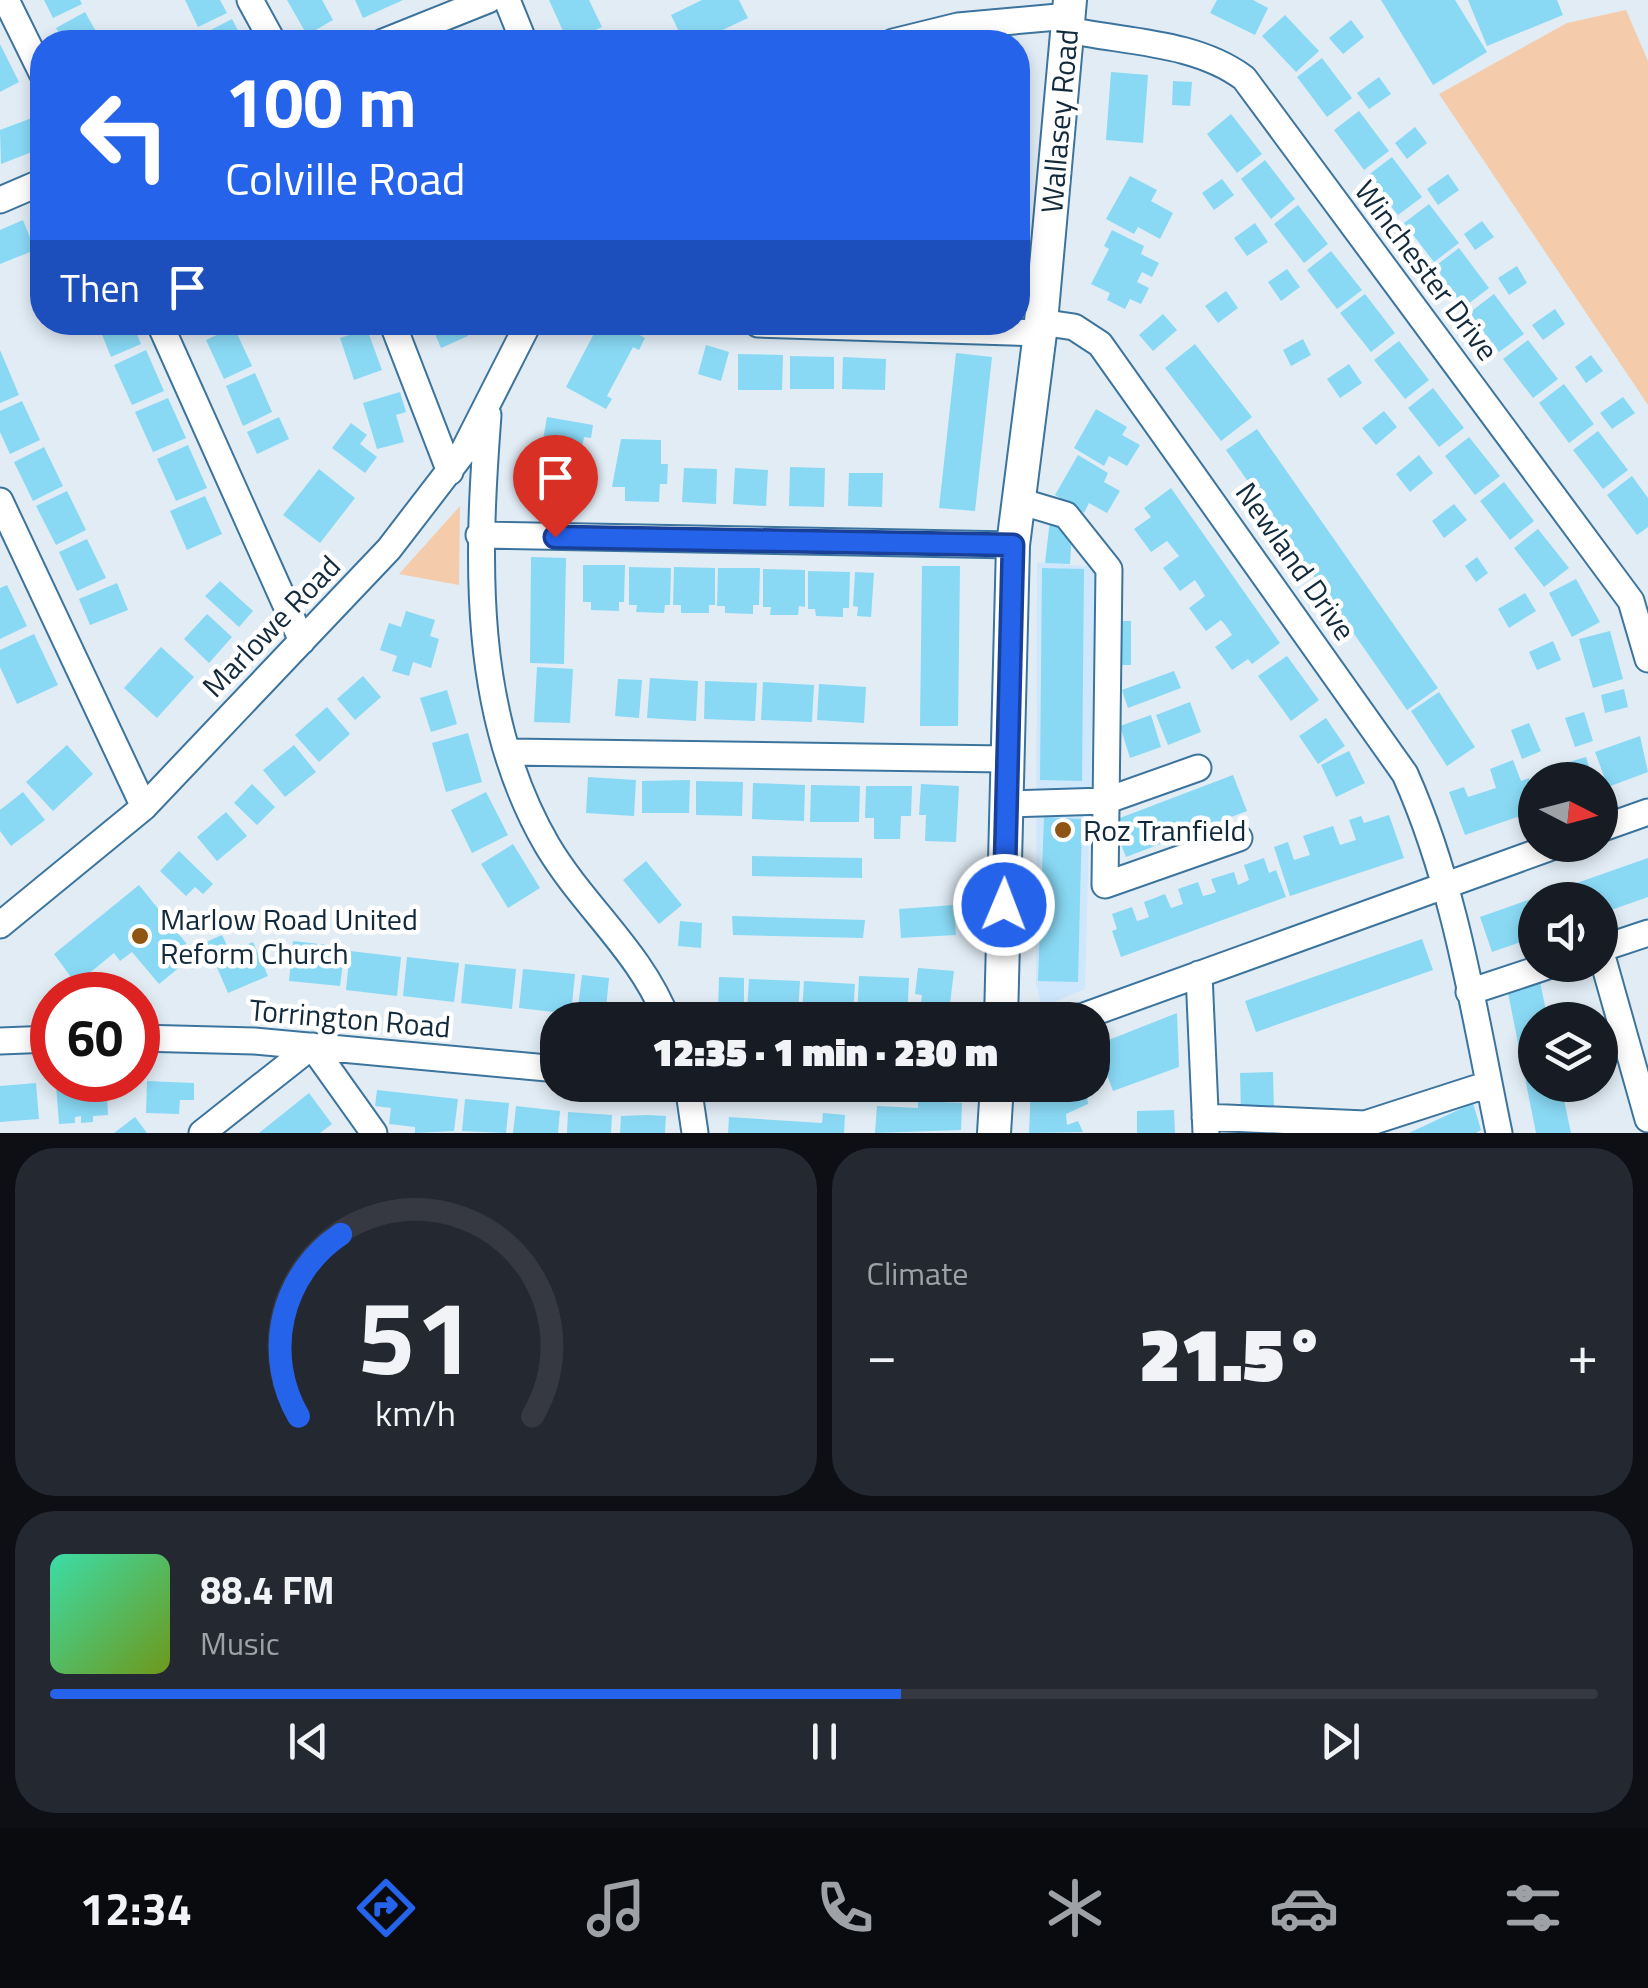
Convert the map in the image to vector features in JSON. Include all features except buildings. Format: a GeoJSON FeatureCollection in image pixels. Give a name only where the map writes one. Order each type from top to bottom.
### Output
{"type":"FeatureCollection","features":[{"type":"Feature","properties":{"kind":"main road","name":"Wallasey Road"},"geometry":{"type":"LineString","coordinates":[[1001,1002],[1004,758],[1013,545],[1040,327],[1069,15]]}},
{"type":"Feature","properties":{"kind":"main road"},"geometry":{"type":"LineString","coordinates":[[994,1133],[996,1102]]}},
{"type":"Feature","properties":{"kind":"street"},"geometry":{"type":"LineString","coordinates":[[6,0],[30,48]]}},
{"type":"Feature","properties":{"kind":"street"},"geometry":{"type":"LineString","coordinates":[[250,0],[266,30]]}},
{"type":"Feature","properties":{"kind":"street"},"geometry":{"type":"LineString","coordinates":[[412,30],[488,0]]}},
{"type":"Feature","properties":{"kind":"street"},"geometry":{"type":"LineString","coordinates":[[507,0],[519,30]]}},
{"type":"Feature","properties":{"kind":"street"},"geometry":{"type":"LineString","coordinates":[[942,30],[1069,15]]}},
{"type":"Feature","properties":{"kind":"street","name":"Winchester Drive"},"geometry":{"type":"LineString","coordinates":[[1069,15],[1224,62],[1244,78],[1632,601],[1648,659]]}},
{"type":"Feature","properties":{"kind":"street"},"geometry":{"type":"LineString","coordinates":[[0,200],[30,187]]}},
{"type":"Feature","properties":{"kind":"street","name":"Newland Drive"},"geometry":{"type":"LineString","coordinates":[[1030,327],[1074,326],[1100,344],[1406,774],[1432,834],[1447,885],[1499,1133]]}},
{"type":"Feature","properties":{"kind":"street"},"geometry":{"type":"LineString","coordinates":[[166,335],[302,641]]}},
{"type":"Feature","properties":{"kind":"street"},"geometry":{"type":"LineString","coordinates":[[397,335],[450,472]]}},
{"type":"Feature","properties":{"kind":"street","name":"Marlowe Road"},"geometry":{"type":"LineString","coordinates":[[0,925],[144,807],[389,549],[450,472],[522,335]]}},
{"type":"Feature","properties":{"kind":"street"},"geometry":{"type":"LineString","coordinates":[[488,404],[478,535],[486,670],[509,752],[522,794],[545,842],[572,884],[640,970],[657,1002]]}},
{"type":"Feature","properties":{"kind":"street"},"geometry":{"type":"LineString","coordinates":[[0,501],[144,807]]}},
{"type":"Feature","properties":{"kind":"street"},"geometry":{"type":"LineString","coordinates":[[1018,501],[1066,516],[1109,569],[1105,885],[1239,838]]}},
{"type":"Feature","properties":{"kind":"street"},"geometry":{"type":"LineString","coordinates":[[478,535],[1013,545]]}},
{"type":"Feature","properties":{"kind":"street"},"geometry":{"type":"LineString","coordinates":[[509,752],[1004,758]]}},
{"type":"Feature","properties":{"kind":"street"},"geometry":{"type":"LineString","coordinates":[[1006,804],[1105,801],[1198,768]]}},
{"type":"Feature","properties":{"kind":"street"},"geometry":{"type":"LineString","coordinates":[[1618,823],[1648,812]]}},
{"type":"Feature","properties":{"kind":"street"},"geometry":{"type":"LineString","coordinates":[[1110,1006],[1518,859]]}},
{"type":"Feature","properties":{"kind":"street"},"geometry":{"type":"LineString","coordinates":[[1618,943],[1648,933]]}},
{"type":"Feature","properties":{"kind":"street"},"geometry":{"type":"LineString","coordinates":[[1199,974],[1205,1125],[1366,1124],[1488,1084]]}},
{"type":"Feature","properties":{"kind":"street"},"geometry":{"type":"LineString","coordinates":[[1469,992],[1518,976]]}},
{"type":"Feature","properties":{"kind":"street"},"geometry":{"type":"LineString","coordinates":[[1609,982],[1648,1119]]}},
{"type":"Feature","properties":{"kind":"street","name":"Torrington Road"},"geometry":{"type":"LineString","coordinates":[[160,1039],[312,1046],[540,1066]]}},
{"type":"Feature","properties":{"kind":"street"},"geometry":{"type":"LineString","coordinates":[[0,1041],[30,1040]]}},
{"type":"Feature","properties":{"kind":"street"},"geometry":{"type":"LineString","coordinates":[[202,1133],[312,1046],[374,1133]]}},
{"type":"Feature","properties":{"kind":"street"},"geometry":{"type":"LineString","coordinates":[[690,1102],[695,1133]]}},
{"type":"Feature","properties":{"kind":"shaded area"},"geometry":{"type":"Polygon","coordinates":[[[1626,10],[1648,61],[1648,405],[1439,94],[1567,23],[1626,10]]]}},
{"type":"Feature","properties":{"kind":"shaded area"},"geometry":{"type":"Polygon","coordinates":[[[460,506],[459,585],[399,574],[460,506]]]}},
{"type":"Feature","properties":{"kind":"shaded area"},"geometry":{"type":"Polygon","coordinates":[[[1037,562],[1096,567],[1085,989],[1054,1002],[1041,1002],[1036,984],[1037,562]]]}},
{"type":"Feature","properties":{"kind":"place","name":"Roz Tranfield"},"geometry":{"type":"Point","coordinates":[1063,830]}},
{"type":"Feature","properties":{"kind":"place","name":"Marlow Road United Reform Church"},"geometry":{"type":"Point","coordinates":[140,936]}},
{"type":"Feature","properties":{"kind":"route"},"geometry":{"type":"LineString","coordinates":[[555,537],[1013,545],[1004,758],[1004,905]]}}]}
